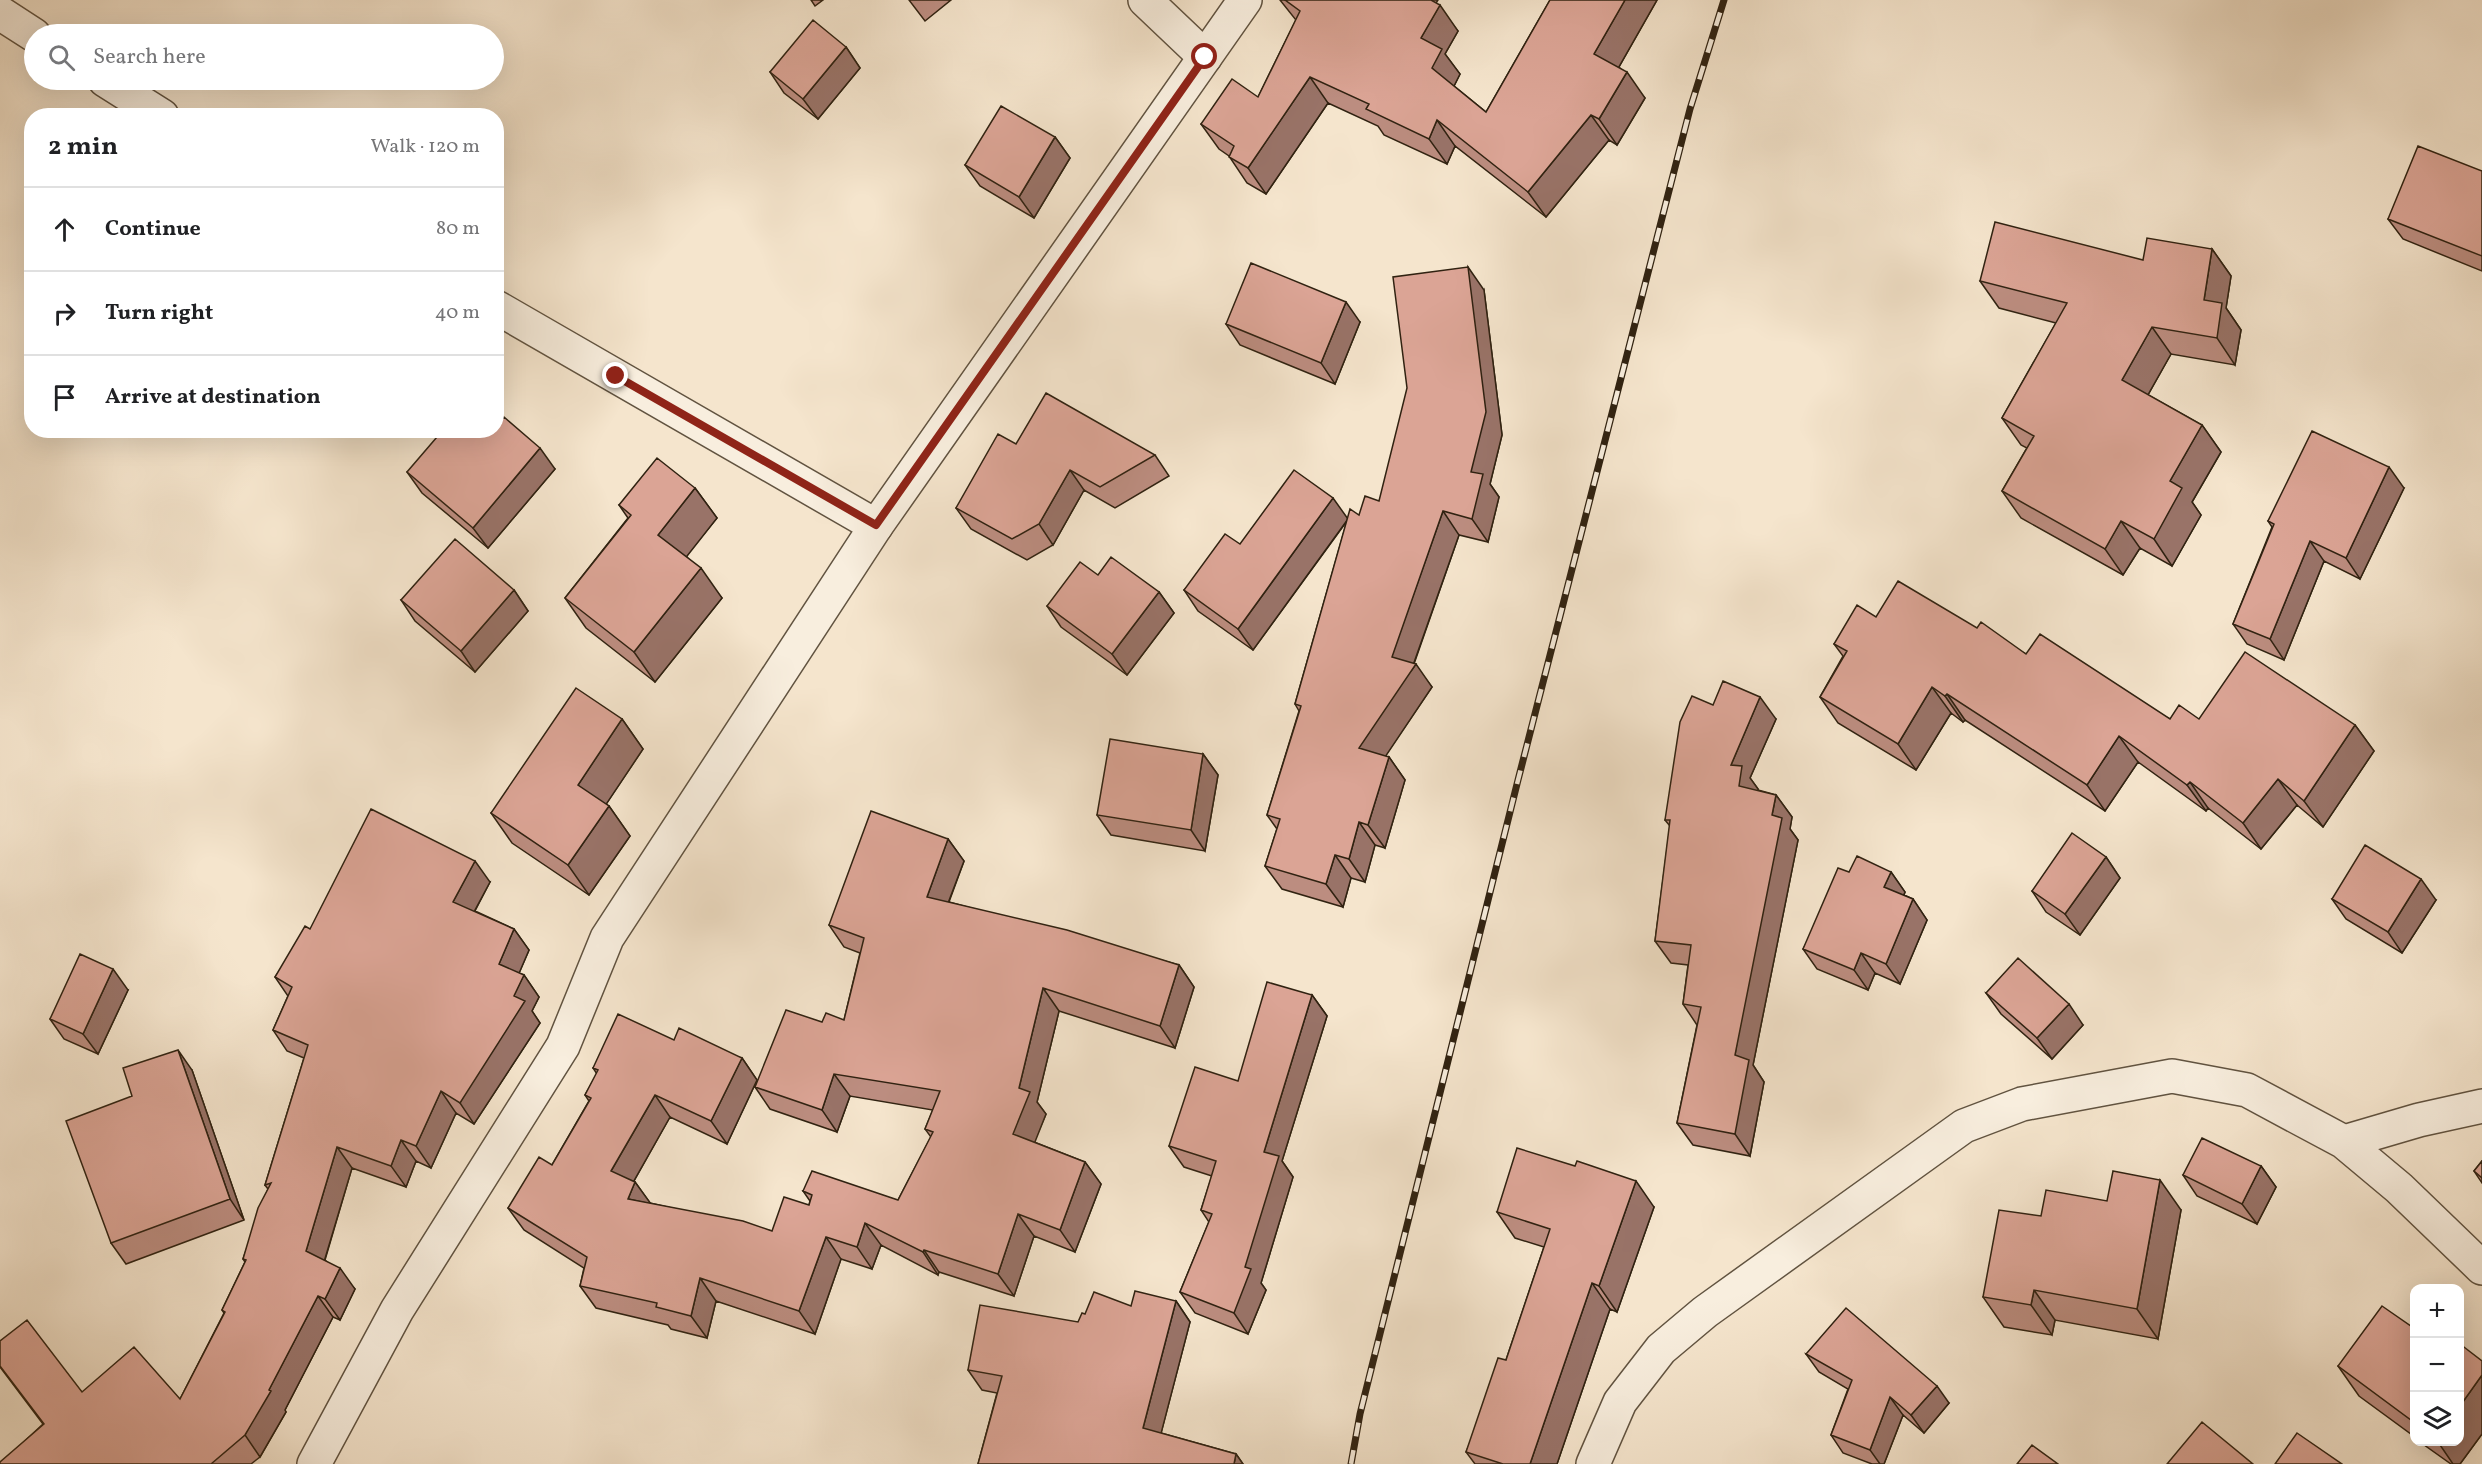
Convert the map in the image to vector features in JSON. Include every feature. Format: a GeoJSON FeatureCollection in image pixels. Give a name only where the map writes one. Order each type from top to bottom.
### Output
{"type":"FeatureCollection","features":[{"type":"Feature","properties":{"kind":"street"},"geometry":{"type":"LineString","coordinates":[[1145,0],[1205,57]]}},
{"type":"Feature","properties":{"kind":"street"},"geometry":{"type":"LineString","coordinates":[[315,1464],[397,1310],[563,1046],[607,938],[876,525],[1245,0]]}},
{"type":"Feature","properties":{"kind":"street"},"geometry":{"type":"LineString","coordinates":[[0,13],[24,29]]}},
{"type":"Feature","properties":{"kind":"street"},"geometry":{"type":"LineString","coordinates":[[121,90],[149,108]]}},
{"type":"Feature","properties":{"kind":"street"},"geometry":{"type":"LineString","coordinates":[[504,313],[876,525]]}},
{"type":"Feature","properties":{"kind":"street"},"geometry":{"type":"LineString","coordinates":[[1593,1464],[1620,1402],[1661,1349],[1705,1312],[1964,1126],[2022,1104],[2172,1076],[2247,1090],[2344,1142],[2399,1188],[2482,1268]]}},
{"type":"Feature","properties":{"kind":"street"},"geometry":{"type":"LineString","coordinates":[[2344,1142],[2419,1120],[2482,1106]]}},
{"type":"Feature","properties":{"kind":"building"},"geometry":{"type":"Polygon","coordinates":[[[1285,0],[1431,0],[1440,5],[1421,38],[1442,49],[1432,68],[1486,112],[1550,0],[1625,0],[1594,54],[1627,72],[1599,119],[1591,115],[1528,192],[1437,120],[1429,139],[1366,109],[1369,104],[1310,77],[1248,168],[1229,157],[1234,146],[1201,124],[1232,79],[1258,97],[1300,11],[1285,0]]]}},
{"type":"Feature","properties":{"kind":"building"},"geometry":{"type":"Polygon","coordinates":[[[813,20],[846,47],[803,99],[770,72],[813,20]]]}},
{"type":"Feature","properties":{"kind":"building"},"geometry":{"type":"Polygon","coordinates":[[[1001,106],[1055,137],[1019,197],[965,165],[1001,106]]]}},
{"type":"Feature","properties":{"kind":"building"},"geometry":{"type":"Polygon","coordinates":[[[2418,146],[2482,171],[2482,256],[2388,219],[2418,146]]]}},
{"type":"Feature","properties":{"kind":"building"},"geometry":{"type":"Polygon","coordinates":[[[1995,222],[2143,260],[2147,238],[2212,249],[2204,300],[2222,303],[2217,338],[2152,327],[2122,380],[2202,425],[2170,481],[2182,488],[2154,539],[2121,521],[2105,549],[2002,491],[2034,436],[2002,418],[2067,303],[1980,281],[1995,222]]]}},
{"type":"Feature","properties":{"kind":"building"},"geometry":{"type":"Polygon","coordinates":[[[1251,263],[1346,302],[1321,363],[1226,324],[1251,263]]]}},
{"type":"Feature","properties":{"kind":"building"},"geometry":{"type":"Polygon","coordinates":[[[1468,267],[1486,412],[1471,472],[1483,474],[1472,519],[1443,511],[1392,657],[1416,664],[1359,748],[1389,757],[1368,825],[1359,822],[1349,859],[1335,855],[1326,884],[1265,866],[1280,819],[1267,815],[1301,706],[1295,704],[1350,509],[1359,515],[1365,496],[1379,501],[1407,388],[1393,277],[1468,267]]]}},
{"type":"Feature","properties":{"kind":"building"},"geometry":{"type":"Polygon","coordinates":[[[1046,393],[1155,455],[1100,487],[1070,470],[1039,524],[1012,539],[956,508],[998,434],[1016,444],[1046,393]]]}},
{"type":"Feature","properties":{"kind":"building"},"geometry":{"type":"Polygon","coordinates":[[[504,417],[540,448],[473,528],[407,472],[436,438],[504,438],[504,417]]]}},
{"type":"Feature","properties":{"kind":"building"},"geometry":{"type":"Polygon","coordinates":[[[2312,431],[2389,467],[2346,558],[2310,541],[2270,639],[2233,624],[2274,524],[2268,521],[2312,431]]]}},
{"type":"Feature","properties":{"kind":"building"},"geometry":{"type":"Polygon","coordinates":[[[657,458],[695,488],[658,535],[701,568],[634,652],[565,598],[631,515],[619,505],[657,458]]]}},
{"type":"Feature","properties":{"kind":"building"},"geometry":{"type":"Polygon","coordinates":[[[1294,470],[1333,498],[1238,629],[1184,590],[1225,534],[1240,544],[1294,470]]]}},
{"type":"Feature","properties":{"kind":"building"},"geometry":{"type":"Polygon","coordinates":[[[455,539],[514,590],[461,651],[401,600],[455,539]]]}},
{"type":"Feature","properties":{"kind":"building"},"geometry":{"type":"Polygon","coordinates":[[[1111,557],[1159,592],[1112,654],[1047,606],[1080,562],[1098,575],[1111,557]]]}},
{"type":"Feature","properties":{"kind":"building"},"geometry":{"type":"Polygon","coordinates":[[[1898,581],[1977,628],[1981,622],[2026,654],[2040,634],[2170,719],[2179,705],[2199,719],[2245,652],[2355,725],[2304,801],[2278,779],[2243,823],[2190,782],[2187,785],[2119,736],[2087,785],[1947,694],[1945,696],[1932,687],[1898,744],[1820,697],[1847,651],[1834,644],[1857,605],[1876,617],[1898,581]]]}},
{"type":"Feature","properties":{"kind":"building"},"geometry":{"type":"Polygon","coordinates":[[[1723,681],[1760,697],[1731,765],[1742,766],[1739,786],[1776,795],[1772,815],[1782,818],[1735,1055],[1749,1060],[1735,1134],[1677,1123],[1701,1007],[1683,1004],[1691,945],[1655,941],[1670,820],[1665,820],[1680,722],[1692,696],[1713,705],[1723,681]]]}},
{"type":"Feature","properties":{"kind":"building"},"geometry":{"type":"Polygon","coordinates":[[[576,688],[622,719],[578,785],[609,806],[568,865],[491,813],[576,688]]]}},
{"type":"Feature","properties":{"kind":"building"},"geometry":{"type":"Polygon","coordinates":[[[1110,739],[1203,754],[1191,830],[1097,815],[1110,739]]]}},
{"type":"Feature","properties":{"kind":"building"},"geometry":{"type":"Polygon","coordinates":[[[371,809],[475,861],[453,902],[514,929],[499,964],[524,975],[514,996],[525,1001],[460,1103],[441,1091],[416,1146],[401,1140],[391,1166],[337,1147],[306,1251],[340,1268],[325,1299],[318,1296],[269,1390],[271,1391],[245,1435],[211,1464],[0,1464],[44,1424],[0,1366],[0,1341],[27,1320],[82,1392],[134,1347],[180,1399],[225,1312],[222,1310],[246,1260],[243,1259],[258,1208],[271,1183],[265,1185],[308,1045],[273,1030],[292,987],[275,977],[305,926],[310,929],[371,809]]]}},
{"type":"Feature","properties":{"kind":"building"},"geometry":{"type":"Polygon","coordinates":[[[871,811],[948,839],[927,897],[1067,930],[1179,965],[1160,1026],[1043,988],[1019,1088],[1030,1092],[1013,1134],[1085,1162],[1060,1230],[1018,1214],[998,1274],[924,1250],[923,1252],[865,1223],[857,1247],[826,1237],[799,1311],[700,1278],[691,1316],[656,1307],[657,1303],[580,1286],[587,1257],[508,1208],[539,1157],[552,1165],[591,1098],[585,1095],[598,1070],[593,1068],[618,1014],[674,1040],[679,1028],[742,1058],[711,1121],[655,1095],[611,1171],[635,1182],[628,1199],[743,1221],[772,1231],[784,1197],[809,1205],[812,1195],[803,1191],[812,1171],[898,1200],[933,1132],[925,1129],[940,1091],[834,1074],[822,1110],[755,1087],[786,1010],[822,1022],[826,1013],[844,1020],[864,938],[829,925],[871,811]]]}},
{"type":"Feature","properties":{"kind":"building"},"geometry":{"type":"Polygon","coordinates":[[[2072,833],[2106,857],[2065,914],[2032,891],[2072,833]]]}},
{"type":"Feature","properties":{"kind":"building"},"geometry":{"type":"Polygon","coordinates":[[[2365,845],[2421,879],[2388,932],[2332,899],[2365,845]]]}},
{"type":"Feature","properties":{"kind":"building"},"geometry":{"type":"Polygon","coordinates":[[[1857,856],[1891,872],[1884,887],[1913,899],[1886,964],[1861,953],[1854,970],[1803,949],[1838,868],[1849,872],[1857,856]]]}},
{"type":"Feature","properties":{"kind":"building"},"geometry":{"type":"Polygon","coordinates":[[[80,954],[113,969],[83,1034],[50,1019],[80,954]]]}},
{"type":"Feature","properties":{"kind":"building"},"geometry":{"type":"Polygon","coordinates":[[[2018,958],[2069,1004],[2037,1038],[1986,993],[2018,958]]]}},
{"type":"Feature","properties":{"kind":"building"},"geometry":{"type":"Polygon","coordinates":[[[1267,982],[1312,995],[1264,1152],[1279,1156],[1245,1267],[1251,1269],[1234,1313],[1180,1292],[1212,1214],[1201,1210],[1216,1161],[1169,1146],[1195,1067],[1238,1081],[1267,982]]]}},
{"type":"Feature","properties":{"kind":"building"},"geometry":{"type":"Polygon","coordinates":[[[178,1050],[230,1199],[111,1243],[66,1121],[132,1096],[123,1068],[178,1050]]]}},
{"type":"Feature","properties":{"kind":"building"},"geometry":{"type":"Polygon","coordinates":[[[2202,1138],[2261,1166],[2242,1204],[2183,1175],[2202,1138]]]}},
{"type":"Feature","properties":{"kind":"building"},"geometry":{"type":"Polygon","coordinates":[[[1517,1148],[1575,1166],[1577,1161],[1636,1181],[1599,1286],[1592,1283],[1530,1464],[1503,1464],[1466,1452],[1498,1358],[1506,1360],[1550,1229],[1497,1212],[1517,1148]]]}},
{"type":"Feature","properties":{"kind":"building"},"geometry":{"type":"Polygon","coordinates":[[[2482,1161],[2482,1178],[2474,1171],[2482,1161]]]}},
{"type":"Feature","properties":{"kind":"building"},"geometry":{"type":"Polygon","coordinates":[[[2113,1171],[2160,1180],[2137,1309],[2034,1290],[2031,1305],[1983,1297],[1999,1210],[2041,1216],[2046,1190],[2107,1201],[2113,1171]]]}},
{"type":"Feature","properties":{"kind":"building"},"geometry":{"type":"Polygon","coordinates":[[[1135,1291],[1176,1301],[1143,1428],[1236,1454],[1234,1464],[978,1464],[1002,1376],[968,1370],[980,1305],[1078,1322],[1082,1313],[1085,1314],[1094,1292],[1131,1306],[1135,1291]]]}},
{"type":"Feature","properties":{"kind":"building"},"geometry":{"type":"Polygon","coordinates":[[[2382,1306],[2410,1326],[2410,1419],[2338,1366],[2382,1306]]]}},
{"type":"Feature","properties":{"kind":"building"},"geometry":{"type":"Polygon","coordinates":[[[1846,1308],[1937,1386],[1911,1415],[1890,1397],[1870,1450],[1831,1435],[1852,1380],[1806,1354],[1846,1308]]]}},
{"type":"Feature","properties":{"kind":"building"},"geometry":{"type":"Polygon","coordinates":[[[2464,1347],[2482,1361],[2482,1375],[2464,1400],[2464,1347]]]}},
{"type":"Feature","properties":{"kind":"building"},"geometry":{"type":"Polygon","coordinates":[[[2202,1422],[2253,1464],[2167,1464],[2202,1422]]]}},
{"type":"Feature","properties":{"kind":"building"},"geometry":{"type":"Polygon","coordinates":[[[2297,1433],[2342,1464],[2275,1464],[2297,1433]]]}},
{"type":"Feature","properties":{"kind":"building"},"geometry":{"type":"Polygon","coordinates":[[[2032,1445],[2058,1464],[2017,1464],[2032,1445]]]}},
{"type":"Feature","properties":{"kind":"railway"},"geometry":{"type":"LineString","coordinates":[[1351,1464],[1360,1414],[1518,780],[1690,109],[1724,0]]}},
{"type":"Feature","properties":{"kind":"route"},"geometry":{"type":"LineString","coordinates":[[616,376],[876,525],[1205,57]]}}]}
